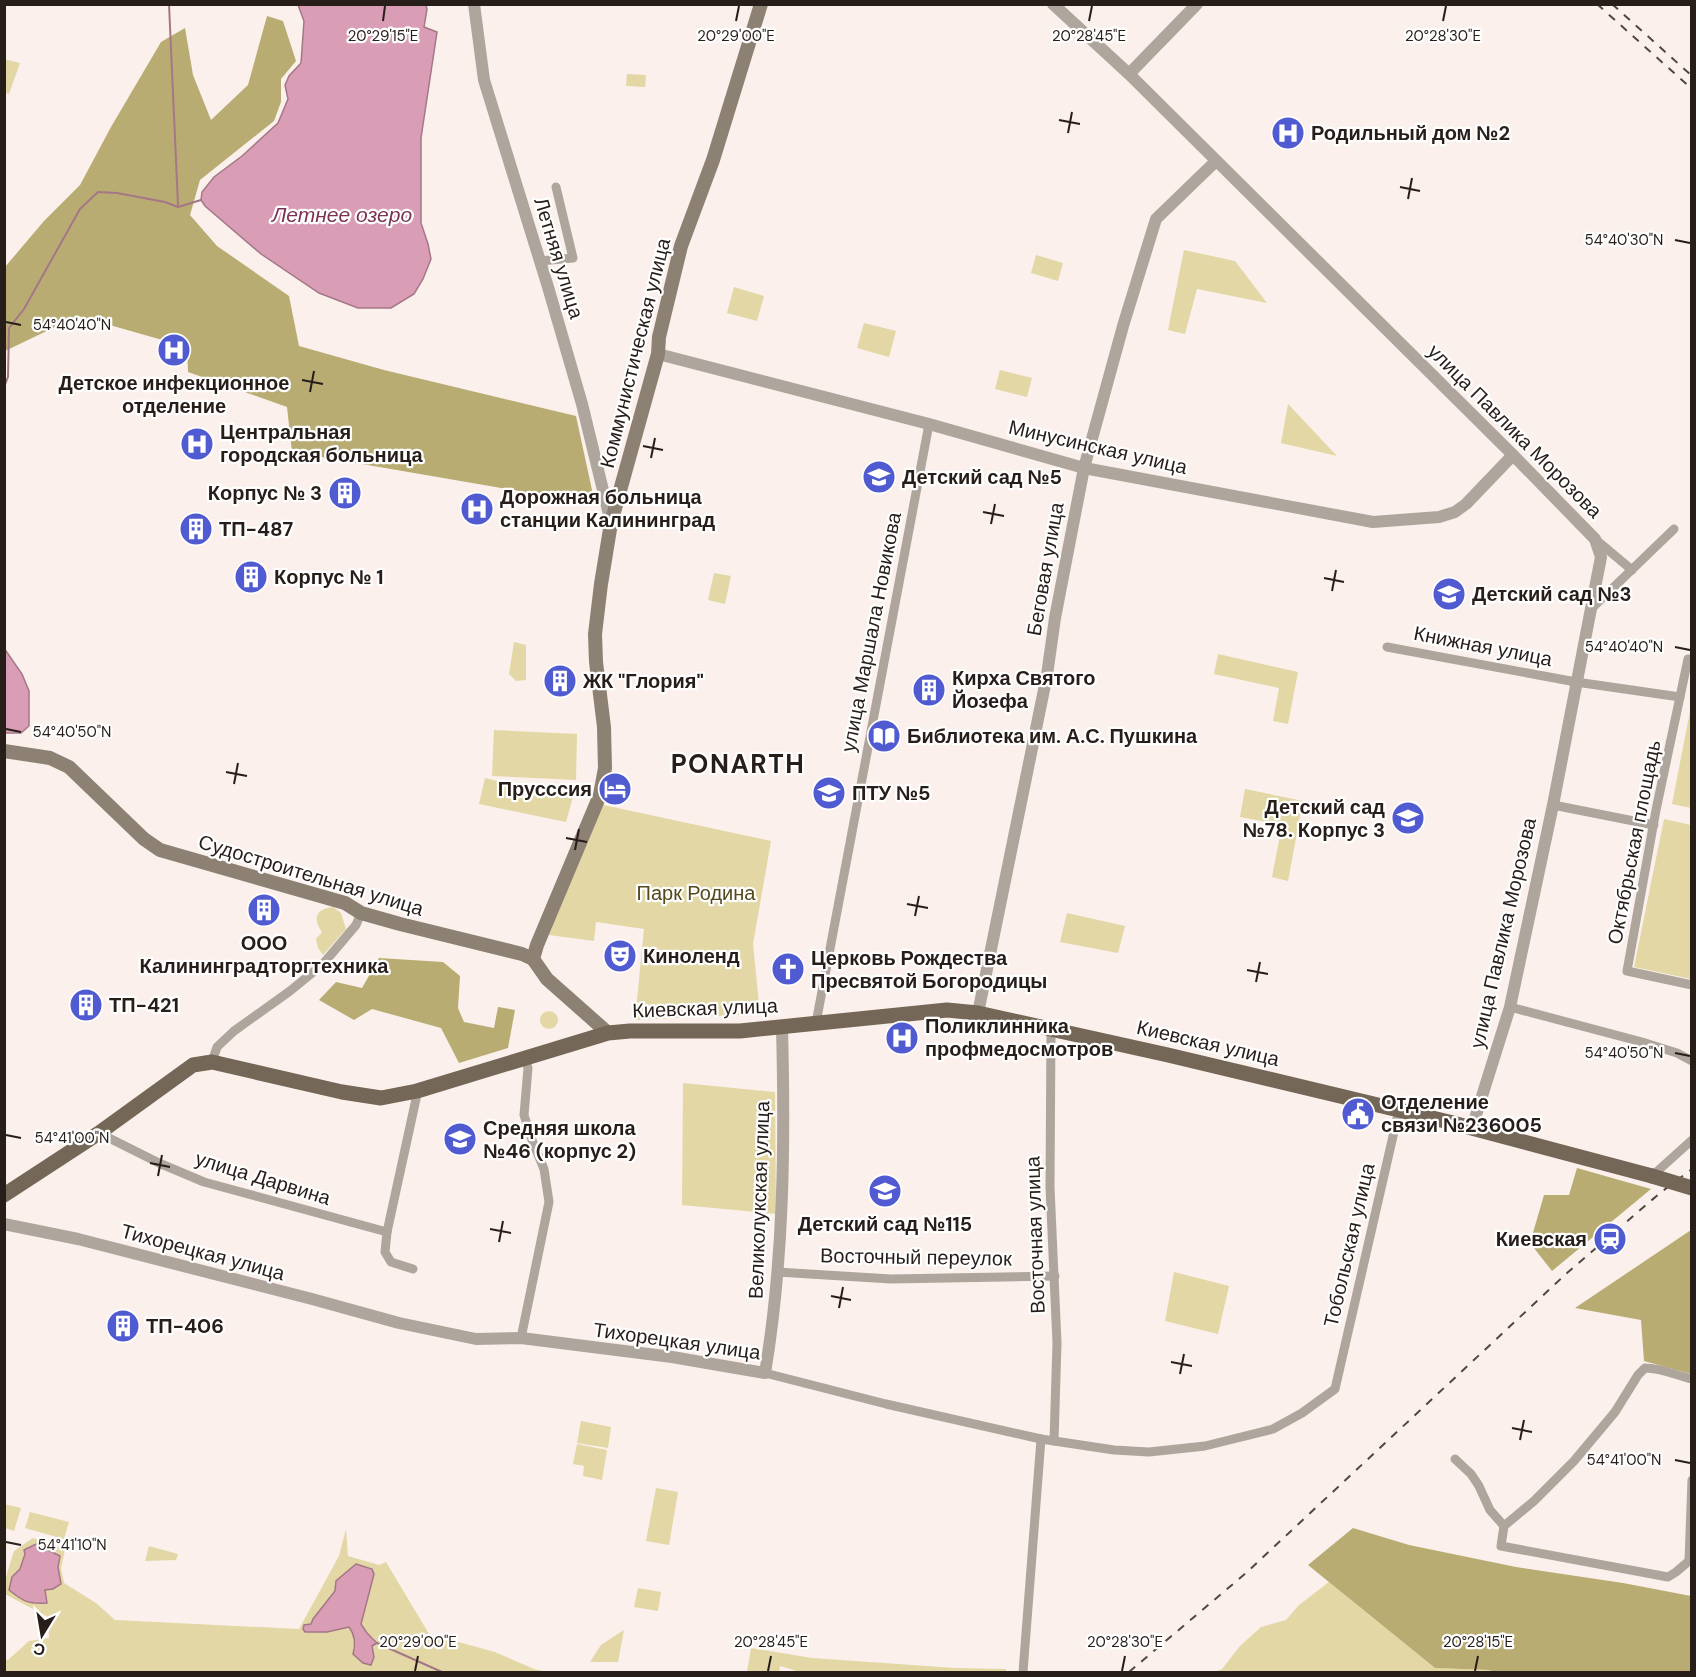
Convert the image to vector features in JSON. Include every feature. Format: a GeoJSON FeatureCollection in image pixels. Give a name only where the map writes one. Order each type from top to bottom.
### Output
{"type":"FeatureCollection","features":[{"type":"Feature","properties":{"kind":"main road","name":"Коммунистическая улица"},"geometry":{"type":"LineString","coordinates":[[533,959],[600,795],[605,768],[604,727],[596,662],[596,634],[611,523],[658,354],[659,337],[683,241],[712,160],[761,4]]}},
{"type":"Feature","properties":{"kind":"main road","name":"Судостроительная улица"},"geometry":{"type":"LineString","coordinates":[[4,751],[50,758],[69,766],[144,839],[160,850],[345,903],[361,913],[522,954],[533,959]]}},
{"type":"Feature","properties":{"kind":"main road"},"geometry":{"type":"LineString","coordinates":[[533,959],[547,979],[608,1032]]}},
{"type":"Feature","properties":{"kind":"main road","name":"Киевская улица"},"geometry":{"type":"LineString","coordinates":[[212,1062],[342,1092],[389,1097],[417,1091],[608,1032],[740,1031],[947,1010],[978,1013],[1051,1029],[1399,1110],[1692,1188]]}},
{"type":"Feature","properties":{"kind":"main road"},"geometry":{"type":"LineString","coordinates":[[4,1195],[99,1133],[193,1065],[212,1062]]}},
{"type":"Feature","properties":{"kind":"street","name":"Летняя улица"},"geometry":{"type":"LineString","coordinates":[[474,4],[484,80],[582,404],[611,523]]}},
{"type":"Feature","properties":{"kind":"street","name":"улица Павлика Морозова"},"geometry":{"type":"LineString","coordinates":[[1053,4],[1129,74],[1595,538],[1600,557],[1553,805],[1510,1007],[1472,1128]]}},
{"type":"Feature","properties":{"kind":"street"},"geometry":{"type":"LineString","coordinates":[[1129,74],[1197,4]]}},
{"type":"Feature","properties":{"kind":"street","name":"Беговая улица"},"geometry":{"type":"LineString","coordinates":[[978,1013],[1046,680],[1055,618],[1084,468],[1120,337],[1156,219],[1215,161]]}},
{"type":"Feature","properties":{"kind":"street"},"geometry":{"type":"LineString","coordinates":[[540,261],[573,258],[556,187]]}},
{"type":"Feature","properties":{"kind":"street","name":"Минусинская улица"},"geometry":{"type":"LineString","coordinates":[[658,354],[929,424],[1084,468],[1373,522],[1439,517],[1455,512],[1466,504],[1513,455]]}},
{"type":"Feature","properties":{"kind":"street","name":"улица Маршала Новикова"},"geometry":{"type":"LineString","coordinates":[[816,1023],[929,424]]}},
{"type":"Feature","properties":{"kind":"street"},"geometry":{"type":"LineString","coordinates":[[1590,610],[1674,529]]}},
{"type":"Feature","properties":{"kind":"street"},"geometry":{"type":"LineString","coordinates":[[1595,538],[1632,570]]}},
{"type":"Feature","properties":{"kind":"street","name":"Книжная улица"},"geometry":{"type":"LineString","coordinates":[[1387,646],[1576,682],[1680,698]]}},
{"type":"Feature","properties":{"kind":"street","name":"Октябрьская площадь"},"geometry":{"type":"LineString","coordinates":[[1692,659],[1688,658],[1627,971],[1692,985]]}},
{"type":"Feature","properties":{"kind":"street"},"geometry":{"type":"LineString","coordinates":[[1553,805],[1654,825]]}},
{"type":"Feature","properties":{"kind":"street"},"geometry":{"type":"LineString","coordinates":[[212,1062],[217,1047],[234,1031],[323,964],[356,925],[361,913]]}},
{"type":"Feature","properties":{"kind":"street"},"geometry":{"type":"LineString","coordinates":[[1510,1007],[1642,1042],[1677,1053],[1692,1061]]}},
{"type":"Feature","properties":{"kind":"street","name":"Великолукская улица"},"geometry":{"type":"LineString","coordinates":[[765,1373],[781,1234],[782,1027]]}},
{"type":"Feature","properties":{"kind":"street","name":"Восточная улица"},"geometry":{"type":"LineString","coordinates":[[1051,1029],[1050,1187],[1057,1343],[1054,1441]]}},
{"type":"Feature","properties":{"kind":"street"},"geometry":{"type":"LineString","coordinates":[[521,1338],[549,1202],[544,1169],[524,1115],[528,1068],[525,1058]]}},
{"type":"Feature","properties":{"kind":"street"},"geometry":{"type":"LineString","coordinates":[[413,1269],[391,1262],[385,1252],[387,1232],[417,1091]]}},
{"type":"Feature","properties":{"kind":"street","name":"Тобольская улица"},"geometry":{"type":"LineString","coordinates":[[1335,1389],[1399,1110]]}},
{"type":"Feature","properties":{"kind":"street","name":"улица Дарвина"},"geometry":{"type":"LineString","coordinates":[[99,1133],[159,1163],[204,1182],[387,1232]]}},
{"type":"Feature","properties":{"kind":"street"},"geometry":{"type":"LineString","coordinates":[[1652,1176],[1692,1140]]}},
{"type":"Feature","properties":{"kind":"street","name":"Тихорецкая улица"},"geometry":{"type":"LineString","coordinates":[[4,1224],[78,1239],[431,1330],[476,1339],[521,1338],[681,1359],[765,1373],[886,1404],[1041,1439],[1114,1450],[1149,1452],[1205,1446],[1273,1428],[1302,1413],[1335,1389]]}},
{"type":"Feature","properties":{"kind":"street","name":"Восточный переулок"},"geometry":{"type":"LineString","coordinates":[[777,1272],[891,1279],[1055,1276]]}},
{"type":"Feature","properties":{"kind":"street"},"geometry":{"type":"LineString","coordinates":[[1692,1379],[1656,1368],[1645,1368],[1638,1375],[1615,1412],[1574,1461],[1534,1501],[1504,1526],[1501,1546],[1668,1577],[1690,1561],[1692,1480]]}},
{"type":"Feature","properties":{"kind":"street"},"geometry":{"type":"LineString","coordinates":[[1023,1672],[1041,1439]]}},
{"type":"Feature","properties":{"kind":"street"},"geometry":{"type":"LineString","coordinates":[[1455,1459],[1471,1474],[1490,1510],[1504,1526]]}},
{"type":"Feature","properties":{"kind":"green space"},"geometry":{"type":"Polygon","coordinates":[[[4,59],[20,63],[9,94],[5,93],[4,59]]]}},
{"type":"Feature","properties":{"kind":"green space"},"geometry":{"type":"Polygon","coordinates":[[[627,74],[646,75],[645,87],[626,86],[627,74]]]}},
{"type":"Feature","properties":{"kind":"green space"},"geometry":{"type":"Polygon","coordinates":[[[1184,250],[1235,261],[1267,303],[1197,289],[1185,334],[1168,330],[1184,250]]]}},
{"type":"Feature","properties":{"kind":"green space"},"geometry":{"type":"Polygon","coordinates":[[[1036,255],[1063,263],[1058,281],[1031,273],[1036,255]]]}},
{"type":"Feature","properties":{"kind":"green space"},"geometry":{"type":"Polygon","coordinates":[[[734,287],[764,296],[757,321],[727,313],[734,287]]]}},
{"type":"Feature","properties":{"kind":"green space"},"geometry":{"type":"Polygon","coordinates":[[[864,323],[896,331],[889,357],[857,348],[864,323]]]}},
{"type":"Feature","properties":{"kind":"green space"},"geometry":{"type":"Polygon","coordinates":[[[1000,370],[1032,378],[1027,397],[995,389],[1000,370]]]}},
{"type":"Feature","properties":{"kind":"green space"},"geometry":{"type":"Polygon","coordinates":[[[1288,404],[1337,456],[1281,443],[1288,404]]]}},
{"type":"Feature","properties":{"kind":"green space"},"geometry":{"type":"Polygon","coordinates":[[[714,573],[731,576],[725,604],[708,600],[714,573]]]}},
{"type":"Feature","properties":{"kind":"green space"},"geometry":{"type":"Polygon","coordinates":[[[514,642],[526,645],[526,680],[516,681],[509,674],[514,642]]]}},
{"type":"Feature","properties":{"kind":"green space"},"geometry":{"type":"Polygon","coordinates":[[[1218,654],[1298,672],[1288,724],[1273,721],[1279,688],[1214,674],[1218,654]]]}},
{"type":"Feature","properties":{"kind":"green space"},"geometry":{"type":"Polygon","coordinates":[[[1691,706],[1691,808],[1672,804],[1691,706]]]}},
{"type":"Feature","properties":{"kind":"green space"},"geometry":{"type":"Polygon","coordinates":[[[494,730],[577,734],[576,780],[492,776],[494,730]]]}},
{"type":"Feature","properties":{"kind":"green space"},"geometry":{"type":"Polygon","coordinates":[[[485,778],[540,792],[542,787],[574,793],[566,822],[479,804],[485,778]]]}},
{"type":"Feature","properties":{"kind":"green space"},"geometry":{"type":"Polygon","coordinates":[[[1245,789],[1303,801],[1288,881],[1272,877],[1282,825],[1240,817],[1245,789]]]}},
{"type":"Feature","properties":{"kind":"green space","name":"Парк Родина"},"geometry":{"type":"Polygon","coordinates":[[[599,804],[771,841],[753,944],[760,1014],[635,1020],[644,929],[596,922],[594,941],[549,935],[599,804]]]}},
{"type":"Feature","properties":{"kind":"green space"},"geometry":{"type":"Polygon","coordinates":[[[1664,819],[1691,825],[1691,979],[1634,967],[1664,819]]]}},
{"type":"Feature","properties":{"kind":"green space"},"geometry":{"type":"Polygon","coordinates":[[[333,907],[341,913],[346,929],[323,955],[316,939],[322,932],[317,923],[317,915],[322,910],[333,907]]]}},
{"type":"Feature","properties":{"kind":"green space"},"geometry":{"type":"Polygon","coordinates":[[[1067,913],[1125,926],[1118,953],[1060,942],[1067,913]]]}},
{"type":"Feature","properties":{"kind":"green space"},"geometry":{"type":"Polygon","coordinates":[[[549,1011],[555,1014],[558,1020],[555,1026],[549,1029],[543,1026],[540,1020],[543,1014],[549,1011]]]}},
{"type":"Feature","properties":{"kind":"green space"},"geometry":{"type":"Polygon","coordinates":[[[683,1083],[775,1092],[776,1214],[682,1205],[683,1083]]]}},
{"type":"Feature","properties":{"kind":"green space"},"geometry":{"type":"Polygon","coordinates":[[[1174,1272],[1229,1286],[1218,1334],[1165,1321],[1174,1272]]]}},
{"type":"Feature","properties":{"kind":"green space"},"geometry":{"type":"Polygon","coordinates":[[[581,1421],[611,1427],[608,1448],[577,1443],[581,1421]]]}},
{"type":"Feature","properties":{"kind":"green space"},"geometry":{"type":"Polygon","coordinates":[[[577,1444],[607,1450],[602,1480],[583,1476],[584,1466],[573,1464],[577,1444]]]}},
{"type":"Feature","properties":{"kind":"green space"},"geometry":{"type":"Polygon","coordinates":[[[656,1488],[678,1492],[669,1545],[646,1541],[656,1488]]]}},
{"type":"Feature","properties":{"kind":"green space"},"geometry":{"type":"Polygon","coordinates":[[[4,1504],[21,1508],[14,1531],[5,1528],[4,1504]]]}},
{"type":"Feature","properties":{"kind":"green space"},"geometry":{"type":"Polygon","coordinates":[[[30,1512],[69,1522],[64,1539],[25,1528],[30,1512]]]}},
{"type":"Feature","properties":{"kind":"green space"},"geometry":{"type":"Polygon","coordinates":[[[346,1529],[348,1556],[379,1565],[386,1562],[429,1634],[495,1652],[534,1669],[547,1672],[5,1672],[4,1659],[8,1660],[29,1641],[49,1638],[48,1617],[5,1594],[5,1580],[14,1551],[33,1538],[65,1550],[61,1568],[64,1583],[96,1603],[115,1620],[299,1629],[339,1556],[346,1529]],[[36,1545],[25,1554],[20,1569],[12,1577],[45,1590],[60,1575],[58,1567],[60,1556],[36,1545]],[[356,1564],[336,1581],[335,1591],[311,1624],[307,1624],[327,1632],[349,1627],[353,1633],[355,1646],[374,1657],[372,1646],[375,1639],[361,1624],[374,1574],[372,1569],[356,1564]]]}},
{"type":"Feature","properties":{"kind":"green space"},"geometry":{"type":"Polygon","coordinates":[[[149,1546],[178,1554],[176,1560],[145,1561],[149,1546]]]}},
{"type":"Feature","properties":{"kind":"green space"},"geometry":{"type":"Polygon","coordinates":[[[1329,1582],[1435,1668],[1493,1672],[1215,1672],[1222,1669],[1240,1646],[1261,1627],[1286,1620],[1299,1605],[1329,1582]]]}},
{"type":"Feature","properties":{"kind":"green space"},"geometry":{"type":"Polygon","coordinates":[[[638,1588],[661,1592],[658,1611],[634,1607],[638,1588]]]}},
{"type":"Feature","properties":{"kind":"green space"},"geometry":{"type":"Polygon","coordinates":[[[624,1630],[618,1662],[590,1662],[601,1645],[624,1630]]]}},
{"type":"Feature","properties":{"kind":"green space"},"geometry":{"type":"Polygon","coordinates":[[[751,1648],[812,1658],[955,1668],[1006,1669],[1006,1672],[795,1672],[780,1666],[779,1672],[747,1672],[751,1648]]]}},
{"type":"Feature","properties":{"kind":"shaded area"},"geometry":{"type":"Polygon","coordinates":[[[267,16],[283,21],[296,61],[281,79],[281,102],[274,121],[200,180],[190,215],[217,246],[289,296],[299,346],[384,370],[576,416],[595,504],[292,452],[287,407],[188,372],[187,347],[78,316],[5,351],[5,267],[44,221],[80,185],[161,42],[185,28],[193,75],[211,120],[248,85],[267,16]]]}},
{"type":"Feature","properties":{"kind":"shaded area"},"geometry":{"type":"Polygon","coordinates":[[[379,958],[443,962],[460,976],[458,1008],[464,1022],[494,1028],[498,1007],[515,1010],[508,1048],[459,1063],[441,1028],[372,1009],[354,1020],[319,1000],[336,982],[362,988],[379,958]]]}},
{"type":"Feature","properties":{"kind":"shaded area"},"geometry":{"type":"Polygon","coordinates":[[[1577,1168],[1651,1189],[1552,1271],[1530,1243],[1544,1195],[1569,1195],[1577,1168]]]}},
{"type":"Feature","properties":{"kind":"shaded area"},"geometry":{"type":"Polygon","coordinates":[[[1691,1230],[1691,1374],[1644,1361],[1641,1320],[1575,1308],[1691,1230]]]}},
{"type":"Feature","properties":{"kind":"shaded area"},"geometry":{"type":"Polygon","coordinates":[[[1353,1528],[1409,1545],[1516,1567],[1691,1596],[1691,1672],[1493,1672],[1435,1668],[1308,1565],[1353,1528]]]}},
{"type":"Feature","properties":{"kind":"water","name":"Летнее озеро"},"geometry":{"type":"Polygon","coordinates":[[[298,5],[426,5],[424,27],[437,32],[421,138],[421,223],[431,259],[414,294],[391,308],[358,308],[319,293],[261,254],[201,200],[202,192],[214,177],[242,156],[278,123],[288,99],[285,85],[289,76],[301,63],[304,21],[298,5]]]}},
{"type":"Feature","properties":{"kind":"water"},"geometry":{"type":"Polygon","coordinates":[[[4,648],[22,674],[29,691],[29,726],[21,733],[5,733],[4,648]]]}},
{"type":"Feature","properties":{"kind":"water"},"geometry":{"type":"Polygon","coordinates":[[[36,1544],[60,1556],[58,1567],[61,1584],[53,1589],[45,1590],[47,1603],[26,1601],[9,1590],[12,1577],[20,1569],[25,1554],[24,1550],[36,1544]]]}},
{"type":"Feature","properties":{"kind":"water"},"geometry":{"type":"Polygon","coordinates":[[[356,1564],[372,1569],[374,1574],[361,1624],[377,1643],[372,1646],[374,1657],[371,1665],[363,1663],[353,1654],[353,1633],[349,1627],[327,1632],[305,1632],[303,1629],[304,1625],[311,1624],[335,1591],[336,1581],[356,1564]]]}},
{"type":"Feature","properties":{"kind":"waterway"},"geometry":{"type":"LineString","coordinates":[[169,4],[178,205]]}},
{"type":"Feature","properties":{"kind":"waterway"},"geometry":{"type":"LineString","coordinates":[[4,387],[8,377],[9,328],[24,309],[80,209],[98,192],[117,193],[165,202],[178,207],[201,200]]}},
{"type":"Feature","properties":{"kind":"waterway"},"geometry":{"type":"LineString","coordinates":[[377,1643],[442,1672]]}},
{"type":"Feature","properties":{"kind":"railway"},"geometry":{"type":"LineString","coordinates":[[1597,4],[1692,89]]}},
{"type":"Feature","properties":{"kind":"railway"},"geometry":{"type":"LineString","coordinates":[[1612,4],[1692,76]]}},
{"type":"Feature","properties":{"kind":"railway"},"geometry":{"type":"LineString","coordinates":[[1129,1672],[1246,1573],[1567,1273],[1660,1193],[1692,1169]]}},
{"type":"Feature","properties":{"kind":"place","name":"Родильный дом №2"},"geometry":{"type":"Point","coordinates":[1288,133]}},
{"type":"Feature","properties":{"kind":"place","name":"Детское инфекционное отделение"},"geometry":{"type":"Point","coordinates":[174,350]}},
{"type":"Feature","properties":{"kind":"place","name":"Центральная городская больница"},"geometry":{"type":"Point","coordinates":[197,444]}},
{"type":"Feature","properties":{"kind":"place","name":"Детский сад №5"},"geometry":{"type":"Point","coordinates":[879,477]}},
{"type":"Feature","properties":{"kind":"place","name":"Корпус № 3"},"geometry":{"type":"Point","coordinates":[345,493]}},
{"type":"Feature","properties":{"kind":"place","name":"Дорожная больница станции Калининград"},"geometry":{"type":"Point","coordinates":[477,509]}},
{"type":"Feature","properties":{"kind":"place","name":"ТП-487"},"geometry":{"type":"Point","coordinates":[196,529]}},
{"type":"Feature","properties":{"kind":"place","name":"Корпус № 1"},"geometry":{"type":"Point","coordinates":[251,577]}},
{"type":"Feature","properties":{"kind":"place","name":"Детский сад №3"},"geometry":{"type":"Point","coordinates":[1449,594]}},
{"type":"Feature","properties":{"kind":"place","name":"ЖК \"Глория\""},"geometry":{"type":"Point","coordinates":[560,681]}},
{"type":"Feature","properties":{"kind":"place","name":"Кирха Святого Йозефа"},"geometry":{"type":"Point","coordinates":[929,690]}},
{"type":"Feature","properties":{"kind":"place","name":"Библиотека им. А.С. Пушкина"},"geometry":{"type":"Point","coordinates":[884,736]}},
{"type":"Feature","properties":{"kind":"place","name":"Прусссия"},"geometry":{"type":"Point","coordinates":[615,789]}},
{"type":"Feature","properties":{"kind":"place","name":"ПТУ №5"},"geometry":{"type":"Point","coordinates":[829,793]}},
{"type":"Feature","properties":{"kind":"place","name":"Детский сад №78. Корпус 3"},"geometry":{"type":"Point","coordinates":[1408,818]}},
{"type":"Feature","properties":{"kind":"place","name":"ООО Калининградторгтехника"},"geometry":{"type":"Point","coordinates":[264,910]}},
{"type":"Feature","properties":{"kind":"place","name":"Киноленд"},"geometry":{"type":"Point","coordinates":[620,956]}},
{"type":"Feature","properties":{"kind":"place","name":"Церковь Рождества Пресвятой Богородицы"},"geometry":{"type":"Point","coordinates":[788,969]}},
{"type":"Feature","properties":{"kind":"place","name":"ТП-421"},"geometry":{"type":"Point","coordinates":[86,1005]}},
{"type":"Feature","properties":{"kind":"place","name":"Поликлинника профмедосмотров"},"geometry":{"type":"Point","coordinates":[902,1038]}},
{"type":"Feature","properties":{"kind":"place","name":"Отделение связи №236005"},"geometry":{"type":"Point","coordinates":[1358,1114]}},
{"type":"Feature","properties":{"kind":"place","name":"Средняя школа №46 (корпус 2)"},"geometry":{"type":"Point","coordinates":[460,1139]}},
{"type":"Feature","properties":{"kind":"place","name":"Детский сад №115"},"geometry":{"type":"Point","coordinates":[885,1191]}},
{"type":"Feature","properties":{"kind":"place","name":"Киевская"},"geometry":{"type":"Point","coordinates":[1610,1239]}},
{"type":"Feature","properties":{"kind":"place","name":"ТП-406"},"geometry":{"type":"Point","coordinates":[123,1326]}},
{"type":"Feature","properties":{"kind":"district","name":"PONARTH"},"geometry":{"type":"Point","coordinates":[738,764]}}]}
